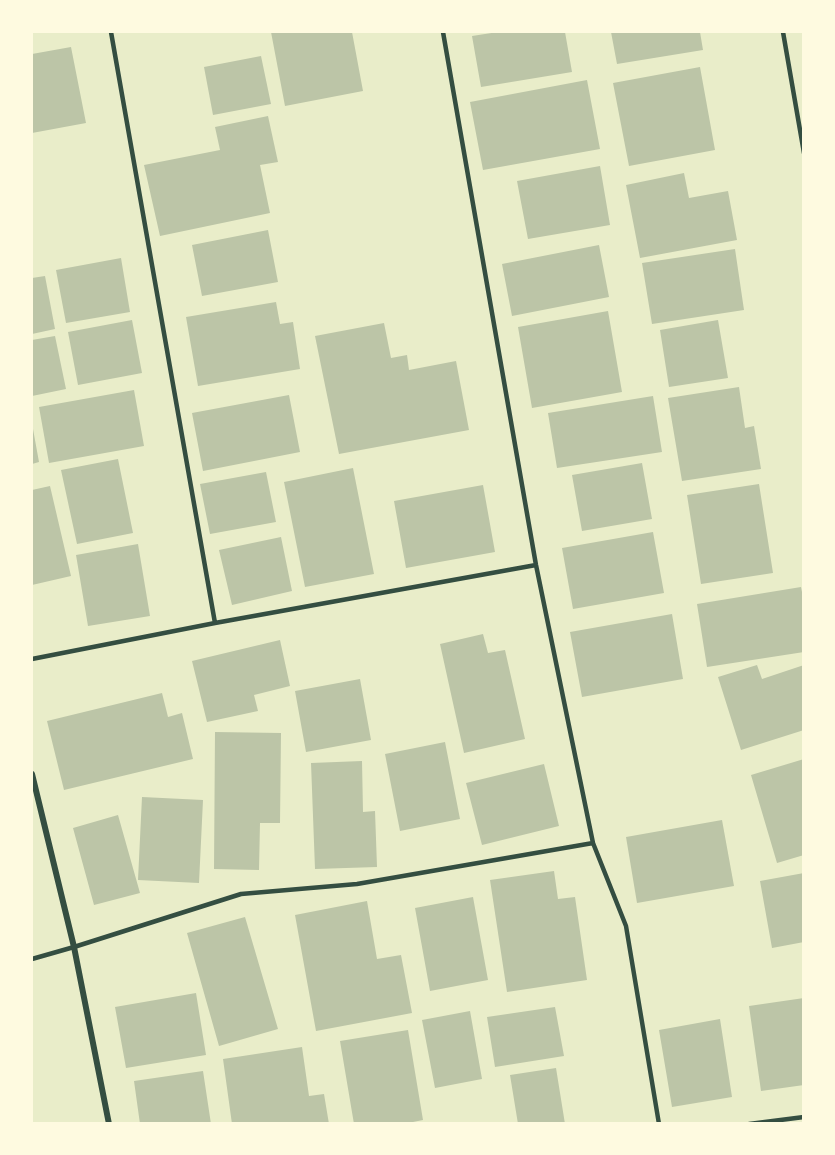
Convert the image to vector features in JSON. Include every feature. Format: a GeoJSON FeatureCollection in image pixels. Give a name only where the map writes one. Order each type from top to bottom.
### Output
{"type":"FeatureCollection","features":[{"type":"Feature","properties":{"kind":"street"},"geometry":{"type":"LineString","coordinates":[[32,774],[74,947],[109,1124]]}},
{"type":"Feature","properties":{"kind":"lane"},"geometry":{"type":"LineString","coordinates":[[111,32],[215,623]]}},
{"type":"Feature","properties":{"kind":"lane"},"geometry":{"type":"LineString","coordinates":[[443,32],[536,565],[593,843],[626,926],[659,1124]]}},
{"type":"Feature","properties":{"kind":"lane"},"geometry":{"type":"LineString","coordinates":[[783,32],[804,153]]}},
{"type":"Feature","properties":{"kind":"lane"},"geometry":{"type":"LineString","coordinates":[[32,659],[215,623],[536,565]]}},
{"type":"Feature","properties":{"kind":"lane"},"geometry":{"type":"LineString","coordinates":[[32,959],[241,894],[357,884],[593,843]]}},
{"type":"Feature","properties":{"kind":"lane"},"geometry":{"type":"LineString","coordinates":[[749,1124],[804,1117]]}},
{"type":"Feature","properties":{"kind":"building"},"geometry":{"type":"Polygon","coordinates":[[[271,32],[352,32],[363,91],[285,106],[271,32]]]}},
{"type":"Feature","properties":{"kind":"building"},"geometry":{"type":"Polygon","coordinates":[[[498,32],[565,32],[572,72],[481,87],[472,36],[498,32]]]}},
{"type":"Feature","properties":{"kind":"building"},"geometry":{"type":"Polygon","coordinates":[[[611,32],[700,32],[703,50],[617,64],[611,32]]]}},
{"type":"Feature","properties":{"kind":"building"},"geometry":{"type":"Polygon","coordinates":[[[71,47],[86,123],[32,133],[32,54],[71,47]]]}},
{"type":"Feature","properties":{"kind":"building"},"geometry":{"type":"Polygon","coordinates":[[[261,56],[271,104],[213,115],[204,67],[261,56]]]}},
{"type":"Feature","properties":{"kind":"building"},"geometry":{"type":"Polygon","coordinates":[[[700,67],[715,150],[629,166],[613,83],[700,67]]]}},
{"type":"Feature","properties":{"kind":"building"},"geometry":{"type":"Polygon","coordinates":[[[587,80],[600,149],[483,170],[470,102],[587,80]]]}},
{"type":"Feature","properties":{"kind":"building"},"geometry":{"type":"Polygon","coordinates":[[[268,116],[278,162],[260,165],[270,213],[160,236],[144,165],[220,150],[215,127],[268,116]]]}},
{"type":"Feature","properties":{"kind":"building"},"geometry":{"type":"Polygon","coordinates":[[[600,166],[610,225],[528,239],[517,181],[600,166]]]}},
{"type":"Feature","properties":{"kind":"building"},"geometry":{"type":"Polygon","coordinates":[[[684,173],[689,198],[728,191],[737,240],[640,258],[626,185],[684,173]]]}},
{"type":"Feature","properties":{"kind":"building"},"geometry":{"type":"Polygon","coordinates":[[[268,230],[278,282],[202,296],[192,245],[268,230]]]}},
{"type":"Feature","properties":{"kind":"building"},"geometry":{"type":"Polygon","coordinates":[[[599,245],[609,297],[512,316],[502,264],[599,245]]]}},
{"type":"Feature","properties":{"kind":"building"},"geometry":{"type":"Polygon","coordinates":[[[735,249],[744,310],[652,324],[642,263],[735,249]]]}},
{"type":"Feature","properties":{"kind":"building"},"geometry":{"type":"Polygon","coordinates":[[[121,258],[130,312],[66,323],[56,270],[121,258]]]}},
{"type":"Feature","properties":{"kind":"building"},"geometry":{"type":"Polygon","coordinates":[[[45,276],[55,329],[32,334],[32,278],[45,276]]]}},
{"type":"Feature","properties":{"kind":"building"},"geometry":{"type":"Polygon","coordinates":[[[276,302],[280,324],[293,322],[300,369],[198,386],[186,317],[276,302]]]}},
{"type":"Feature","properties":{"kind":"building"},"geometry":{"type":"Polygon","coordinates":[[[608,311],[622,392],[532,408],[518,327],[608,311]]]}},
{"type":"Feature","properties":{"kind":"building"},"geometry":{"type":"Polygon","coordinates":[[[132,320],[142,373],[78,385],[68,332],[132,320]]]}},
{"type":"Feature","properties":{"kind":"building"},"geometry":{"type":"Polygon","coordinates":[[[718,320],[728,378],[669,387],[660,330],[718,320]]]}},
{"type":"Feature","properties":{"kind":"building"},"geometry":{"type":"Polygon","coordinates":[[[384,323],[391,358],[407,355],[409,370],[456,361],[469,430],[339,454],[315,336],[384,323]]]}},
{"type":"Feature","properties":{"kind":"building"},"geometry":{"type":"Polygon","coordinates":[[[55,336],[66,389],[32,396],[32,340],[55,336]]]}},
{"type":"Feature","properties":{"kind":"building"},"geometry":{"type":"Polygon","coordinates":[[[739,387],[745,428],[754,426],[761,469],[682,481],[668,398],[739,387]]]}},
{"type":"Feature","properties":{"kind":"building"},"geometry":{"type":"Polygon","coordinates":[[[134,390],[144,446],[49,463],[39,407],[134,390]]]}},
{"type":"Feature","properties":{"kind":"building"},"geometry":{"type":"Polygon","coordinates":[[[289,395],[300,452],[203,471],[192,413],[289,395]]]}},
{"type":"Feature","properties":{"kind":"building"},"geometry":{"type":"Polygon","coordinates":[[[653,396],[662,452],[557,468],[548,413],[653,396]]]}},
{"type":"Feature","properties":{"kind":"building"},"geometry":{"type":"Polygon","coordinates":[[[32,429],[39,462],[32,464],[32,429]]]}},
{"type":"Feature","properties":{"kind":"building"},"geometry":{"type":"Polygon","coordinates":[[[118,459],[133,533],[77,544],[61,470],[118,459]]]}},
{"type":"Feature","properties":{"kind":"building"},"geometry":{"type":"Polygon","coordinates":[[[642,463],[652,519],[582,531],[572,475],[642,463]]]}},
{"type":"Feature","properties":{"kind":"building"},"geometry":{"type":"Polygon","coordinates":[[[353,468],[374,574],[305,587],[284,482],[353,468]]]}},
{"type":"Feature","properties":{"kind":"building"},"geometry":{"type":"Polygon","coordinates":[[[266,472],[276,522],[210,534],[200,484],[266,472]]]}},
{"type":"Feature","properties":{"kind":"building"},"geometry":{"type":"Polygon","coordinates":[[[759,484],[773,573],[701,584],[687,495],[759,484]]]}},
{"type":"Feature","properties":{"kind":"building"},"geometry":{"type":"Polygon","coordinates":[[[483,485],[495,552],[406,568],[394,501],[483,485]]]}},
{"type":"Feature","properties":{"kind":"building"},"geometry":{"type":"Polygon","coordinates":[[[50,486],[71,576],[32,585],[32,490],[50,486]]]}},
{"type":"Feature","properties":{"kind":"building"},"geometry":{"type":"Polygon","coordinates":[[[653,532],[664,593],[573,609],[562,548],[653,532]]]}},
{"type":"Feature","properties":{"kind":"building"},"geometry":{"type":"Polygon","coordinates":[[[281,537],[292,591],[232,605],[219,550],[281,537]]]}},
{"type":"Feature","properties":{"kind":"building"},"geometry":{"type":"Polygon","coordinates":[[[138,544],[150,616],[88,626],[76,555],[138,544]]]}},
{"type":"Feature","properties":{"kind":"building"},"geometry":{"type":"Polygon","coordinates":[[[801,587],[804,602],[804,652],[707,667],[697,604],[801,587]]]}},
{"type":"Feature","properties":{"kind":"building"},"geometry":{"type":"Polygon","coordinates":[[[672,614],[683,679],[582,697],[570,632],[672,614]]]}},
{"type":"Feature","properties":{"kind":"building"},"geometry":{"type":"Polygon","coordinates":[[[483,634],[488,653],[505,650],[525,739],[464,753],[440,644],[483,634]]]}},
{"type":"Feature","properties":{"kind":"building"},"geometry":{"type":"Polygon","coordinates":[[[280,640],[290,686],[254,695],[258,711],[207,722],[192,661],[280,640]]]}},
{"type":"Feature","properties":{"kind":"building"},"geometry":{"type":"Polygon","coordinates":[[[757,665],[762,679],[804,665],[804,730],[741,750],[718,677],[757,665]]]}},
{"type":"Feature","properties":{"kind":"building"},"geometry":{"type":"Polygon","coordinates":[[[360,679],[371,740],[306,752],[295,691],[360,679]]]}},
{"type":"Feature","properties":{"kind":"building"},"geometry":{"type":"Polygon","coordinates":[[[162,693],[168,717],[182,713],[193,759],[64,790],[47,721],[162,693]]]}},
{"type":"Feature","properties":{"kind":"building"},"geometry":{"type":"Polygon","coordinates":[[[215,732],[281,733],[280,823],[260,823],[259,870],[214,869],[215,732]]]}},
{"type":"Feature","properties":{"kind":"building"},"geometry":{"type":"Polygon","coordinates":[[[445,742],[460,819],[400,831],[385,754],[445,742]]]}},
{"type":"Feature","properties":{"kind":"building"},"geometry":{"type":"Polygon","coordinates":[[[804,759],[804,855],[777,863],[751,775],[804,759]]]}},
{"type":"Feature","properties":{"kind":"building"},"geometry":{"type":"Polygon","coordinates":[[[362,761],[363,812],[375,811],[377,867],[315,869],[311,763],[362,761]]]}},
{"type":"Feature","properties":{"kind":"building"},"geometry":{"type":"Polygon","coordinates":[[[544,764],[559,826],[482,845],[466,783],[544,764]]]}},
{"type":"Feature","properties":{"kind":"building"},"geometry":{"type":"Polygon","coordinates":[[[142,797],[203,800],[199,883],[138,880],[142,797]]]}},
{"type":"Feature","properties":{"kind":"building"},"geometry":{"type":"Polygon","coordinates":[[[118,815],[140,893],[94,905],[73,828],[118,815]]]}},
{"type":"Feature","properties":{"kind":"building"},"geometry":{"type":"Polygon","coordinates":[[[722,820],[734,886],[637,903],[626,837],[722,820]]]}},
{"type":"Feature","properties":{"kind":"building"},"geometry":{"type":"Polygon","coordinates":[[[554,871],[558,899],[575,897],[587,980],[507,992],[490,880],[554,871]]]}},
{"type":"Feature","properties":{"kind":"building"},"geometry":{"type":"Polygon","coordinates":[[[804,873],[804,942],[772,948],[760,881],[804,873]]]}},
{"type":"Feature","properties":{"kind":"building"},"geometry":{"type":"Polygon","coordinates":[[[473,897],[488,980],[430,991],[415,908],[473,897]]]}},
{"type":"Feature","properties":{"kind":"building"},"geometry":{"type":"Polygon","coordinates":[[[367,901],[377,959],[401,955],[412,1013],[316,1031],[295,915],[367,901]]]}},
{"type":"Feature","properties":{"kind":"building"},"geometry":{"type":"Polygon","coordinates":[[[245,917],[278,1029],[219,1046],[187,933],[245,917]]]}},
{"type":"Feature","properties":{"kind":"building"},"geometry":{"type":"Polygon","coordinates":[[[196,993],[206,1055],[126,1068],[115,1007],[196,993]]]}},
{"type":"Feature","properties":{"kind":"building"},"geometry":{"type":"Polygon","coordinates":[[[804,998],[804,1085],[761,1091],[749,1006],[804,998]]]}},
{"type":"Feature","properties":{"kind":"building"},"geometry":{"type":"Polygon","coordinates":[[[555,1007],[564,1056],[495,1067],[487,1017],[555,1007]]]}},
{"type":"Feature","properties":{"kind":"building"},"geometry":{"type":"Polygon","coordinates":[[[470,1011],[482,1079],[435,1088],[422,1020],[470,1011]]]}},
{"type":"Feature","properties":{"kind":"building"},"geometry":{"type":"Polygon","coordinates":[[[720,1019],[732,1097],[672,1107],[659,1030],[720,1019]]]}},
{"type":"Feature","properties":{"kind":"building"},"geometry":{"type":"Polygon","coordinates":[[[408,1030],[423,1120],[403,1124],[354,1124],[340,1041],[408,1030]]]}},
{"type":"Feature","properties":{"kind":"building"},"geometry":{"type":"Polygon","coordinates":[[[302,1047],[309,1096],[324,1094],[329,1124],[232,1124],[223,1059],[302,1047]]]}},
{"type":"Feature","properties":{"kind":"building"},"geometry":{"type":"Polygon","coordinates":[[[556,1068],[565,1124],[518,1124],[510,1075],[556,1068]]]}},
{"type":"Feature","properties":{"kind":"building"},"geometry":{"type":"Polygon","coordinates":[[[203,1071],[211,1124],[140,1124],[134,1081],[203,1071]]]}}]}
